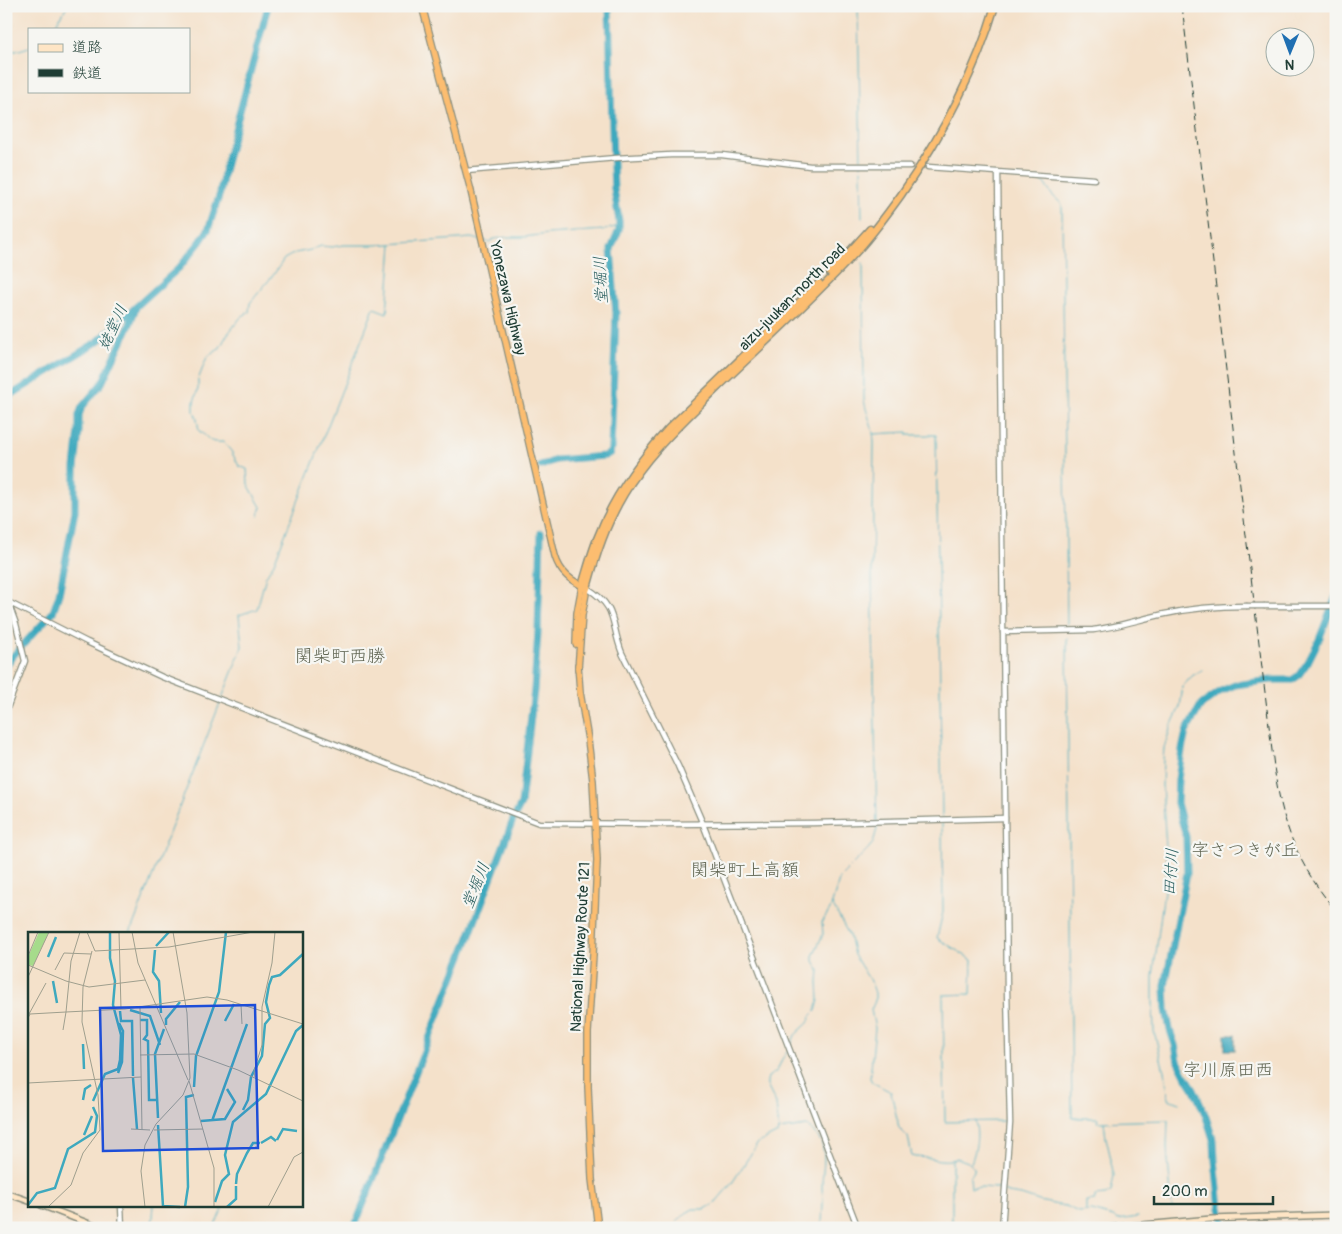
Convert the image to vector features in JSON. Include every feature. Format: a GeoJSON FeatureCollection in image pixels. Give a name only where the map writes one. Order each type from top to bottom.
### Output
{"type":"FeatureCollection","features":[{"type":"Feature","properties":{"kind":"highway","name":"Yonezawa Highway"},"geometry":{"type":"LineString","coordinates":[[422,6],[466,171],[555,556],[564,574],[585,587]]}},
{"type":"Feature","properties":{"kind":"highway","name":"aizu-juukan-north road"},"geometry":{"type":"LineString","coordinates":[[585,587],[597,539],[607,516],[621,490],[649,450],[668,429],[857,244],[893,199],[922,156],[953,102],[972,60],[991,6]]}},
{"type":"Feature","properties":{"kind":"highway","name":"aizu-juukan-north road"},"geometry":{"type":"LineString","coordinates":[[585,587],[611,518],[639,471],[656,449],[844,264],[880,223],[911,181],[940,134],[956,103],[982,44],[995,6]]}},
{"type":"Feature","properties":{"kind":"highway","name":"National Highway Route 121"},"geometry":{"type":"LineString","coordinates":[[585,587],[572,636],[576,644],[580,692],[591,765],[597,860],[588,1033],[588,1087],[592,1179],[598,1228]]}},
{"type":"Feature","properties":{"kind":"highway","name":"National Highway Route 121"},"geometry":{"type":"LineString","coordinates":[[578,669],[585,587]]}},
{"type":"Feature","properties":{"kind":"main road"},"geometry":{"type":"LineString","coordinates":[[6,1193],[28,1201]]}},
{"type":"Feature","properties":{"kind":"main road"},"geometry":{"type":"LineString","coordinates":[[44,1206],[100,1228]]}},
{"type":"Feature","properties":{"kind":"main road"},"geometry":{"type":"LineString","coordinates":[[1109,1228],[1164,1225],[1211,1219],[1336,1215]]}},
{"type":"Feature","properties":{"kind":"street"},"geometry":{"type":"LineString","coordinates":[[466,171],[614,158],[664,156],[723,156],[810,166],[910,166]]}},
{"type":"Feature","properties":{"kind":"street"},"geometry":{"type":"LineString","coordinates":[[928,167],[1094,179]]}},
{"type":"Feature","properties":{"kind":"street"},"geometry":{"type":"LineString","coordinates":[[998,172],[1010,1123],[1002,1228]]}},
{"type":"Feature","properties":{"kind":"street"},"geometry":{"type":"LineString","coordinates":[[585,587],[601,598],[610,609],[622,653],[678,766],[703,824],[858,1228]]}},
{"type":"Feature","properties":{"kind":"street"},"geometry":{"type":"LineString","coordinates":[[7,601],[162,677],[539,823],[703,824],[1005,818]]}},
{"type":"Feature","properties":{"kind":"street"},"geometry":{"type":"LineString","coordinates":[[6,711],[24,665],[24,655],[7,601]]}},
{"type":"Feature","properties":{"kind":"street"},"geometry":{"type":"LineString","coordinates":[[1003,632],[1093,630],[1165,614],[1220,606],[1336,606]]}},
{"type":"Feature","properties":{"kind":"street"},"geometry":{"type":"LineString","coordinates":[[122,1206],[122,1228]]}},
{"type":"Feature","properties":{"kind":"water"},"geometry":{"type":"Polygon","coordinates":[[[1225,1035],[1235,1035],[1235,1050],[1225,1050],[1225,1035]]]}},
{"type":"Feature","properties":{"kind":"waterway"},"geometry":{"type":"LineString","coordinates":[[54,28],[67,6]]}},
{"type":"Feature","properties":{"kind":"waterway","name":"姥堂川"},"geometry":{"type":"LineString","coordinates":[[6,398],[97,342],[179,268],[200,242],[208,230],[220,193],[225,167],[268,6]]}},
{"type":"Feature","properties":{"kind":"waterway","name":"堂堀川"},"geometry":{"type":"LineString","coordinates":[[541,466],[556,460],[605,456],[610,453],[611,449],[616,314],[611,249],[619,230],[619,221],[614,189],[609,6]]}},
{"type":"Feature","properties":{"kind":"waterway"},"geometry":{"type":"LineString","coordinates":[[858,6],[861,165]]}},
{"type":"Feature","properties":{"kind":"waterway"},"geometry":{"type":"LineString","coordinates":[[6,50],[16,51],[28,47]]}},
{"type":"Feature","properties":{"kind":"waterway"},"geometry":{"type":"LineString","coordinates":[[861,169],[862,218]]}},
{"type":"Feature","properties":{"kind":"waterway"},"geometry":{"type":"LineString","coordinates":[[1038,177],[1062,204],[1067,626]]}},
{"type":"Feature","properties":{"kind":"waterway"},"geometry":{"type":"LineString","coordinates":[[484,241],[489,242],[494,239],[507,237],[604,230],[619,226]]}},
{"type":"Feature","properties":{"kind":"waterway"},"geometry":{"type":"LineString","coordinates":[[259,516],[261,507],[248,484],[247,469],[239,466],[231,451],[223,442],[212,441],[199,431],[194,411],[194,402],[198,389],[198,380],[207,357],[219,349],[241,317],[249,312],[250,303],[284,259],[295,253],[321,246],[375,245],[471,238],[480,240]]}},
{"type":"Feature","properties":{"kind":"waterway"},"geometry":{"type":"LineString","coordinates":[[130,932],[242,647],[239,615],[257,609],[266,576],[274,563],[374,308],[387,313],[392,244]]}},
{"type":"Feature","properties":{"kind":"waterway"},"geometry":{"type":"LineString","coordinates":[[790,1048],[795,1035],[808,1023],[816,1011],[819,1000],[819,970],[813,956],[823,934],[822,922],[830,910],[840,877],[873,843],[877,829],[872,573],[874,443],[873,431],[864,399],[863,263]]}},
{"type":"Feature","properties":{"kind":"waterway","name":"姥堂川"},"geometry":{"type":"LineString","coordinates":[[6,667],[11,658],[53,612],[59,594],[75,511],[75,468],[79,415],[82,407],[102,383],[136,307]]}},
{"type":"Feature","properties":{"kind":"waterway"},"geometry":{"type":"LineString","coordinates":[[874,434],[908,432],[908,435],[936,435],[942,818]]}},
{"type":"Feature","properties":{"kind":"waterway","name":"堂堀川"},"geometry":{"type":"LineString","coordinates":[[354,1228],[465,948],[513,820],[521,804],[534,690],[541,533]]}},
{"type":"Feature","properties":{"kind":"waterway","name":"田付川"},"geometry":{"type":"LineString","coordinates":[[1225,1228],[1220,1208],[1214,1142],[1194,1089],[1178,1061],[1166,1009],[1165,986],[1187,873],[1186,837],[1177,803],[1182,750],[1186,732],[1201,705],[1221,691],[1235,685],[1271,680],[1292,680],[1298,676],[1308,662],[1318,642],[1336,596]]}},
{"type":"Feature","properties":{"kind":"waterway"},"geometry":{"type":"LineString","coordinates":[[1067,638],[1072,1118],[1098,1118],[1097,1122],[1168,1120],[1167,1148],[1172,1208]]}},
{"type":"Feature","properties":{"kind":"waterway"},"geometry":{"type":"LineString","coordinates":[[1179,1103],[1168,1099],[1167,1083],[1154,1031],[1153,976],[1165,883],[1166,848],[1162,785],[1163,760],[1164,748],[1171,726],[1180,707],[1183,686],[1192,676],[1202,670]]}},
{"type":"Feature","properties":{"kind":"waterway"},"geometry":{"type":"LineString","coordinates":[[942,822],[943,912],[937,938],[972,960],[971,994],[943,995],[945,1122],[1004,1121]]}},
{"type":"Feature","properties":{"kind":"waterway"},"geometry":{"type":"LineString","coordinates":[[832,904],[849,935],[854,955],[872,984],[875,993],[875,1001],[871,1010],[875,1028],[870,1078],[872,1082],[891,1092],[899,1128],[908,1137],[912,1156],[943,1160],[957,1158],[968,1162],[974,1168],[970,1177],[971,1188],[996,1188],[1039,1201],[1066,1206],[1078,1212],[1092,1211],[1118,1220],[1138,1217]]}},
{"type":"Feature","properties":{"kind":"waterway"},"geometry":{"type":"LineString","coordinates":[[671,1228],[686,1213],[693,1209],[705,1209],[714,1204],[732,1183],[758,1143],[778,1133],[776,1104],[767,1086],[767,1081],[768,1077],[777,1071],[788,1051]]}},
{"type":"Feature","properties":{"kind":"waterway"},"geometry":{"type":"LineString","coordinates":[[971,1163],[976,1143],[975,1121]]}},
{"type":"Feature","properties":{"kind":"waterway"},"geometry":{"type":"LineString","coordinates":[[1086,1210],[1086,1201],[1095,1200],[1095,1196],[1111,1192],[1114,1175],[1104,1122]]}},
{"type":"Feature","properties":{"kind":"waterway"},"geometry":{"type":"LineString","coordinates":[[779,1130],[807,1126],[820,1140],[824,1154],[822,1228]]}},
{"type":"Feature","properties":{"kind":"waterway"},"geometry":{"type":"LineString","coordinates":[[952,1161],[952,1228]]}},
{"type":"Feature","properties":{"kind":"waterway"},"geometry":{"type":"LineString","coordinates":[[152,1228],[154,1206]]}},
{"type":"Feature","properties":{"kind":"waterway"},"geometry":{"type":"LineString","coordinates":[[214,1228],[224,1206]]}},
{"type":"Feature","properties":{"kind":"tunnel"},"geometry":{"type":"LineString","coordinates":[[910,166],[928,167]]}},
{"type":"Feature","properties":{"kind":"railway"},"geometry":{"type":"LineString","coordinates":[[1182,6],[1274,767],[1282,808],[1294,844],[1311,877],[1336,911]]}},
{"type":"Feature","properties":{"kind":"district","name":"関柴町西勝"},"geometry":{"type":"Point","coordinates":[340,656]}},
{"type":"Feature","properties":{"kind":"district","name":"字さつきが丘"},"geometry":{"type":"Point","coordinates":[1245,850]}},
{"type":"Feature","properties":{"kind":"district","name":"関柴町上高額"},"geometry":{"type":"Point","coordinates":[745,870]}},
{"type":"Feature","properties":{"kind":"district","name":"字川原田西"},"geometry":{"type":"Point","coordinates":[1228,1070]}}]}
